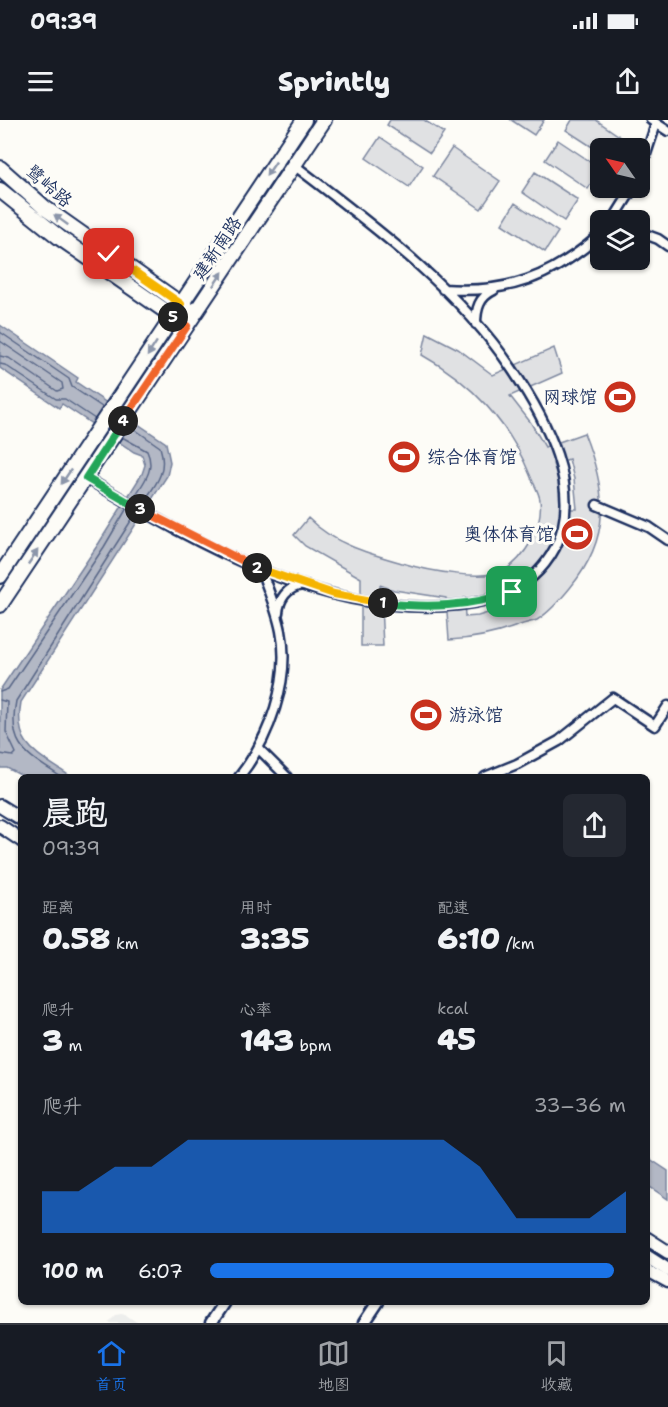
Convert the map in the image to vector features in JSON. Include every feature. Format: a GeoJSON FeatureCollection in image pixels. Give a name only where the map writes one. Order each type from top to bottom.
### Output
{"type":"FeatureCollection","features":[{"type":"Feature","properties":{"kind":"main road","name":"建新南路"},"geometry":{"type":"LineString","coordinates":[[0,576],[304,120]]}},
{"type":"Feature","properties":{"kind":"main road","name":"建新南路"},"geometry":{"type":"LineString","coordinates":[[0,606],[324,120]]}},
{"type":"Feature","properties":{"kind":"main road","name":"鹭岭路"},"geometry":{"type":"LineString","coordinates":[[0,168],[45,208],[195,313]]}},
{"type":"Feature","properties":{"kind":"main road","name":"鹭岭路"},"geometry":{"type":"LineString","coordinates":[[0,190],[60,238],[187,326]]}},
{"type":"Feature","properties":{"kind":"main road"},"geometry":{"type":"LineString","coordinates":[[0,805],[17,817]]}},
{"type":"Feature","properties":{"kind":"main road"},"geometry":{"type":"LineString","coordinates":[[0,826],[18,838]]}},
{"type":"Feature","properties":{"kind":"main road"},"geometry":{"type":"LineString","coordinates":[[650,1241],[668,1252]]}},
{"type":"Feature","properties":{"kind":"main road"},"geometry":{"type":"LineString","coordinates":[[650,1259],[668,1270]]}},
{"type":"Feature","properties":{"kind":"street"},"geometry":{"type":"LineString","coordinates":[[649,138],[654,122],[668,131]]}},
{"type":"Feature","properties":{"kind":"street"},"geometry":{"type":"LineString","coordinates":[[86,478],[163,522],[261,570],[334,594],[404,606],[442,607],[470,604],[512,592],[533,578],[550,557],[562,532],[566,505],[562,479],[555,452],[538,414],[507,362],[477,324],[383,233],[294,165]]}},
{"type":"Feature","properties":{"kind":"street"},"geometry":{"type":"LineString","coordinates":[[650,236],[668,246]]}},
{"type":"Feature","properties":{"kind":"street"},"geometry":{"type":"LineString","coordinates":[[443,289],[497,288],[525,282],[550,271],[590,243]]}},
{"type":"Feature","properties":{"kind":"street"},"geometry":{"type":"LineString","coordinates":[[477,324],[479,304],[488,293],[497,288]]}},
{"type":"Feature","properties":{"kind":"street"},"geometry":{"type":"LineString","coordinates":[[597,505],[650,527],[668,540]]}},
{"type":"Feature","properties":{"kind":"street"},"geometry":{"type":"LineString","coordinates":[[241,774],[259,749],[273,713],[280,685],[283,643],[278,617],[261,570]]}},
{"type":"Feature","properties":{"kind":"street"},"geometry":{"type":"LineString","coordinates":[[278,617],[283,596],[292,588],[305,585]]}},
{"type":"Feature","properties":{"kind":"street"},"geometry":{"type":"LineString","coordinates":[[492,774],[517,764],[559,741],[614,698],[655,726],[668,706]]}},
{"type":"Feature","properties":{"kind":"street"},"geometry":{"type":"LineString","coordinates":[[259,749],[284,774]]}},
{"type":"Feature","properties":{"kind":"street"},"geometry":{"type":"LineString","coordinates":[[650,1272],[668,1282]]}},
{"type":"Feature","properties":{"kind":"street"},"geometry":{"type":"LineString","coordinates":[[211,1323],[223,1305]]}},
{"type":"Feature","properties":{"kind":"street"},"geometry":{"type":"LineString","coordinates":[[364,1323],[376,1305]]}},
{"type":"Feature","properties":{"kind":"shaded area"},"geometry":{"type":"Polygon","coordinates":[[[390,120],[424,120],[444,133],[430,153],[387,125],[390,120]]]}},
{"type":"Feature","properties":{"kind":"shaded area"},"geometry":{"type":"Polygon","coordinates":[[[511,120],[544,120],[534,135],[511,120]]]}},
{"type":"Feature","properties":{"kind":"shaded area"},"geometry":{"type":"Polygon","coordinates":[[[572,120],[596,120],[622,138],[590,138],[590,146],[566,130],[572,120]]]}},
{"type":"Feature","properties":{"kind":"shaded area"},"geometry":{"type":"Polygon","coordinates":[[[380,137],[423,166],[409,187],[366,158],[380,137]]]}},
{"type":"Feature","properties":{"kind":"shaded area"},"geometry":{"type":"Polygon","coordinates":[[[558,140],[590,161],[588,189],[545,160],[558,140]]]}},
{"type":"Feature","properties":{"kind":"shaded area"},"geometry":{"type":"Polygon","coordinates":[[[452,148],[500,181],[481,209],[433,176],[452,148]]]}},
{"type":"Feature","properties":{"kind":"shaded area"},"geometry":{"type":"Polygon","coordinates":[[[535,172],[578,200],[564,221],[522,192],[535,172]]]}},
{"type":"Feature","properties":{"kind":"shaded area"},"geometry":{"type":"Polygon","coordinates":[[[515,203],[558,232],[545,252],[502,224],[515,203]]]}},
{"type":"Feature","properties":{"kind":"shaded area"},"geometry":{"type":"Polygon","coordinates":[[[427,333],[458,349],[493,375],[554,348],[562,373],[510,396],[531,423],[545,447],[584,433],[592,454],[601,494],[599,532],[584,569],[559,601],[537,620],[485,636],[449,640],[446,598],[394,590],[380,585],[383,646],[361,646],[361,578],[305,546],[294,535],[308,518],[329,535],[364,551],[425,569],[469,575],[495,573],[509,567],[529,544],[539,520],[540,505],[537,491],[521,456],[500,421],[457,378],[422,355],[427,333]],[[569,459],[553,464],[559,482],[560,509],[577,509],[569,459]],[[507,590],[482,597],[464,598],[465,617],[478,616],[514,605],[507,590]]]}},
{"type":"Feature","properties":{"kind":"shaded area"},"geometry":{"type":"Polygon","coordinates":[[[121,1314],[138,1323],[108,1323],[116,1315],[121,1314]]]}},
{"type":"Feature","properties":{"kind":"water"},"geometry":{"type":"Polygon","coordinates":[[[0,325],[78,378],[76,382],[166,443],[170,462],[167,476],[21,702],[21,730],[25,740],[39,755],[67,774],[18,774],[7,768],[0,768],[0,690],[99,543],[142,474],[145,465],[142,455],[62,404],[59,408],[0,368],[0,325]]]}},
{"type":"Feature","properties":{"kind":"water"},"geometry":{"type":"Polygon","coordinates":[[[650,1159],[668,1171],[668,1199],[650,1187],[650,1159]]]}},
{"type":"Feature","properties":{"kind":"place","name":"网球馆"},"geometry":{"type":"Point","coordinates":[620,397]}},
{"type":"Feature","properties":{"kind":"place","name":"综合体育馆"},"geometry":{"type":"Point","coordinates":[404,457]}},
{"type":"Feature","properties":{"kind":"place","name":"奥体体育馆"},"geometry":{"type":"Point","coordinates":[577,534]}},
{"type":"Feature","properties":{"kind":"place","name":"游泳馆"},"geometry":{"type":"Point","coordinates":[426,715]}},
{"type":"Feature","properties":{"kind":"route"},"geometry":{"type":"LineString","coordinates":[[109,254],[181,304],[173,316],[187,326],[86,478],[163,522],[253,567],[334,594],[404,606],[442,607],[482,602],[512,592]]}}]}
